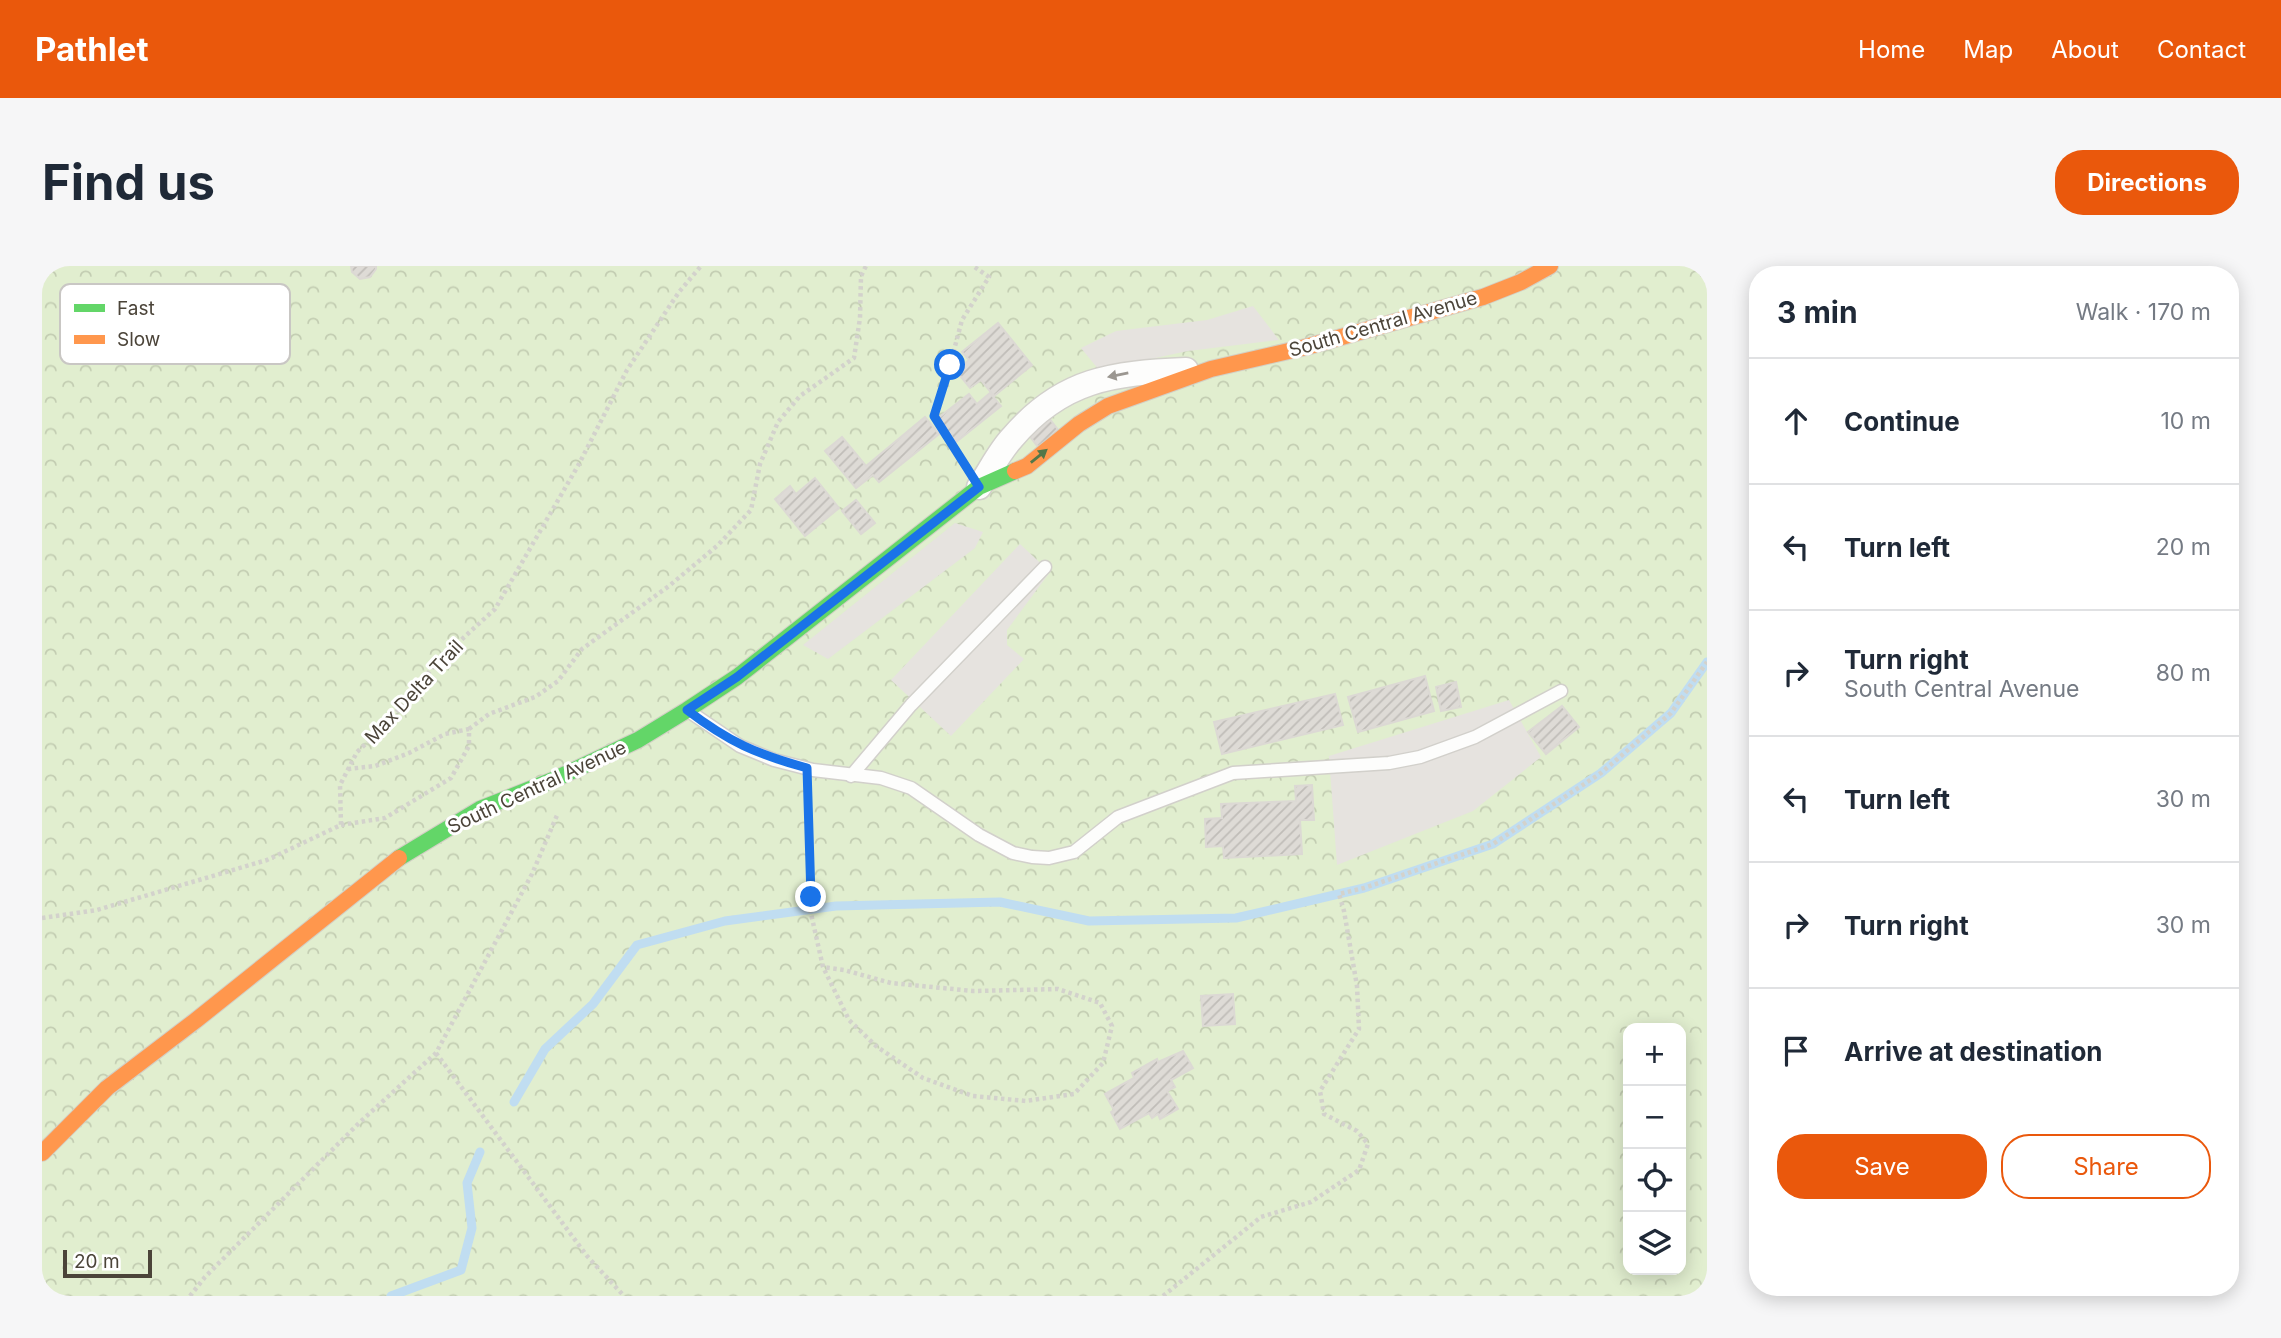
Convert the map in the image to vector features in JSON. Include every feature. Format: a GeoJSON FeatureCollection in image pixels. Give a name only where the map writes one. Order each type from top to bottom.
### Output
{"type":"FeatureCollection","features":[{"type":"Feature","properties":{"kind":"street","name":"South Central Avenue"},"geometry":{"type":"LineString","coordinates":[[42,1153],[107,1088],[406,852],[480,809],[553,780],[638,740],[687,710],[737,677],[979,487],[1027,466],[1079,424],[1108,406],[1211,369],[1438,311],[1508,287],[1550,266]]}},
{"type":"Feature","properties":{"kind":"street","name":"South Central Avenue"},"geometry":{"type":"LineString","coordinates":[[979,487],[1012,438],[1052,399],[1095,380],[1116,375],[1211,369]]}},
{"type":"Feature","properties":{"kind":"lane"},"geometry":{"type":"LineString","coordinates":[[851,776],[912,705],[1045,567]]}},
{"type":"Feature","properties":{"kind":"lane"},"geometry":{"type":"LineString","coordinates":[[687,710],[740,746],[774,760],[851,776],[881,778],[912,788],[979,835],[1013,853],[1032,857],[1059,857],[1074,852],[1118,817],[1233,773],[1389,762],[1420,757],[1475,737],[1561,691]]}},
{"type":"Feature","properties":{"kind":"path","name":"Max Delta Trail"},"geometry":{"type":"LineString","coordinates":[[341,825],[340,785],[357,752],[384,727],[438,661],[495,609],[579,464],[627,370],[679,292],[701,266]]}},
{"type":"Feature","properties":{"kind":"path"},"geometry":{"type":"LineString","coordinates":[[348,769],[375,766],[409,753],[445,734],[469,729],[489,714],[535,697],[558,681],[582,649],[669,586],[718,545],[751,510],[760,464],[778,422],[800,396],[854,358],[860,318],[861,276],[866,266]]}},
{"type":"Feature","properties":{"kind":"path"},"geometry":{"type":"LineString","coordinates":[[973,266],[989,277],[962,320],[934,416],[979,487]]}},
{"type":"Feature","properties":{"kind":"path"},"geometry":{"type":"LineString","coordinates":[[1163,1296],[1261,1217],[1311,1202],[1359,1170],[1368,1144],[1357,1131],[1324,1114],[1320,1091],[1359,1029],[1357,986],[1339,894],[1493,844],[1601,773],[1671,713],[1707,662]]}},
{"type":"Feature","properties":{"kind":"path"},"geometry":{"type":"LineString","coordinates":[[42,918],[97,910],[267,860],[341,825],[385,818],[451,778],[469,746],[469,729]]}},
{"type":"Feature","properties":{"kind":"path"},"geometry":{"type":"LineString","coordinates":[[190,1296],[205,1277],[360,1122],[436,1054],[532,874],[578,767]]}},
{"type":"Feature","properties":{"kind":"path"},"geometry":{"type":"LineString","coordinates":[[807,768],[810,909],[823,967],[849,1020],[876,1046],[923,1078],[973,1097],[1026,1101],[1074,1094],[1103,1063],[1112,1026],[1100,1003],[1058,989],[973,991],[891,983],[823,967]]}},
{"type":"Feature","properties":{"kind":"path"},"geometry":{"type":"LineString","coordinates":[[436,1054],[587,1255],[624,1296]]}},
{"type":"Feature","properties":{"kind":"green space"},"geometry":{"type":"Polygon","coordinates":[[[42,266],[1707,266],[1707,1296],[42,1296],[42,266]]]}},
{"type":"Feature","properties":{"kind":"shaded area"},"geometry":{"type":"Polygon","coordinates":[[[1253,306],[1279,340],[1188,351],[1099,370],[1081,348],[1116,331],[1207,320],[1253,306]]]}},
{"type":"Feature","properties":{"kind":"shaded area"},"geometry":{"type":"Polygon","coordinates":[[[955,523],[983,532],[975,548],[828,659],[803,645],[955,523]]]}},
{"type":"Feature","properties":{"kind":"shaded area"},"geometry":{"type":"Polygon","coordinates":[[[1020,544],[1050,572],[1007,630],[1007,645],[1024,659],[951,736],[891,680],[1020,544]]]}},
{"type":"Feature","properties":{"kind":"shaded area"},"geometry":{"type":"Polygon","coordinates":[[[1509,700],[1541,757],[1473,811],[1337,865],[1329,756],[1509,700]]]}},
{"type":"Feature","properties":{"kind":"building"},"geometry":{"type":"Polygon","coordinates":[[[351,266],[376,266],[376,269],[370,277],[360,279],[352,272],[351,266]]]}},
{"type":"Feature","properties":{"kind":"building"},"geometry":{"type":"Polygon","coordinates":[[[998,323],[1032,365],[994,396],[981,380],[970,388],[956,371],[969,360],[962,352],[998,323]]]}},
{"type":"Feature","properties":{"kind":"building"},"geometry":{"type":"Polygon","coordinates":[[[990,393],[1001,406],[956,442],[937,419],[969,394],[977,404],[990,393]]]}},
{"type":"Feature","properties":{"kind":"building"},"geometry":{"type":"Polygon","coordinates":[[[925,417],[939,434],[879,482],[873,475],[856,488],[825,451],[842,437],[866,466],[925,417]]]}},
{"type":"Feature","properties":{"kind":"building"},"geometry":{"type":"Polygon","coordinates":[[[1049,418],[1059,431],[1038,447],[1028,434],[1049,418]]]}},
{"type":"Feature","properties":{"kind":"building"},"geometry":{"type":"Polygon","coordinates":[[[815,478],[839,508],[805,536],[775,499],[790,486],[796,494],[815,478]]]}},
{"type":"Feature","properties":{"kind":"building"},"geometry":{"type":"Polygon","coordinates":[[[856,500],[875,523],[861,534],[842,511],[856,500]]]}},
{"type":"Feature","properties":{"kind":"building"},"geometry":{"type":"Polygon","coordinates":[[[1425,676],[1434,711],[1358,732],[1348,697],[1425,676]]]}},
{"type":"Feature","properties":{"kind":"building"},"geometry":{"type":"Polygon","coordinates":[[[1456,682],[1461,707],[1441,711],[1436,687],[1456,682]]]}},
{"type":"Feature","properties":{"kind":"building"},"geometry":{"type":"Polygon","coordinates":[[[1335,694],[1343,725],[1222,754],[1214,722],[1335,694]]]}},
{"type":"Feature","properties":{"kind":"building"},"geometry":{"type":"Polygon","coordinates":[[[1562,706],[1579,727],[1546,754],[1528,732],[1562,706]]]}},
{"type":"Feature","properties":{"kind":"building"},"geometry":{"type":"Polygon","coordinates":[[[1312,785],[1314,820],[1300,820],[1302,854],[1224,858],[1223,846],[1206,847],[1205,819],[1222,818],[1221,804],[1296,801],[1295,786],[1312,785]]]}},
{"type":"Feature","properties":{"kind":"building"},"geometry":{"type":"Polygon","coordinates":[[[1233,994],[1235,1024],[1203,1026],[1201,996],[1233,994]]]}},
{"type":"Feature","properties":{"kind":"building"},"geometry":{"type":"Polygon","coordinates":[[[1183,1051],[1193,1068],[1171,1080],[1175,1087],[1167,1091],[1178,1109],[1160,1119],[1158,1114],[1152,1118],[1149,1113],[1120,1129],[1105,1094],[1134,1078],[1132,1073],[1157,1059],[1158,1062],[1183,1051]]]}},
{"type":"Feature","properties":{"kind":"waterway"},"geometry":{"type":"LineString","coordinates":[[514,1102],[545,1049],[593,1004],[637,945],[725,921],[836,906],[1000,902],[1089,921],[1236,918],[1364,888],[1493,844],[1601,773],[1671,713],[1707,662]]}},
{"type":"Feature","properties":{"kind":"waterway"},"geometry":{"type":"LineString","coordinates":[[391,1296],[461,1270],[472,1228],[467,1183],[480,1152]]}},
{"type":"Feature","properties":{"kind":"traffic: fast"},"geometry":{"type":"LineString","coordinates":[[399,858],[480,809],[553,780],[638,740],[687,710],[737,677],[979,487],[1015,471]]}},
{"type":"Feature","properties":{"kind":"traffic: slow"},"geometry":{"type":"LineString","coordinates":[[1015,471],[1027,466],[1079,424],[1108,406],[1211,369],[1306,347],[1483,297],[1521,282],[1550,266]]}},
{"type":"Feature","properties":{"kind":"traffic: slow"},"geometry":{"type":"LineString","coordinates":[[42,1153],[107,1088],[399,858]]}},
{"type":"Feature","properties":{"kind":"route"},"geometry":{"type":"LineString","coordinates":[[811,897],[807,768],[774,760],[740,746],[687,710],[737,677],[979,487],[934,416],[950,365]]}}]}
